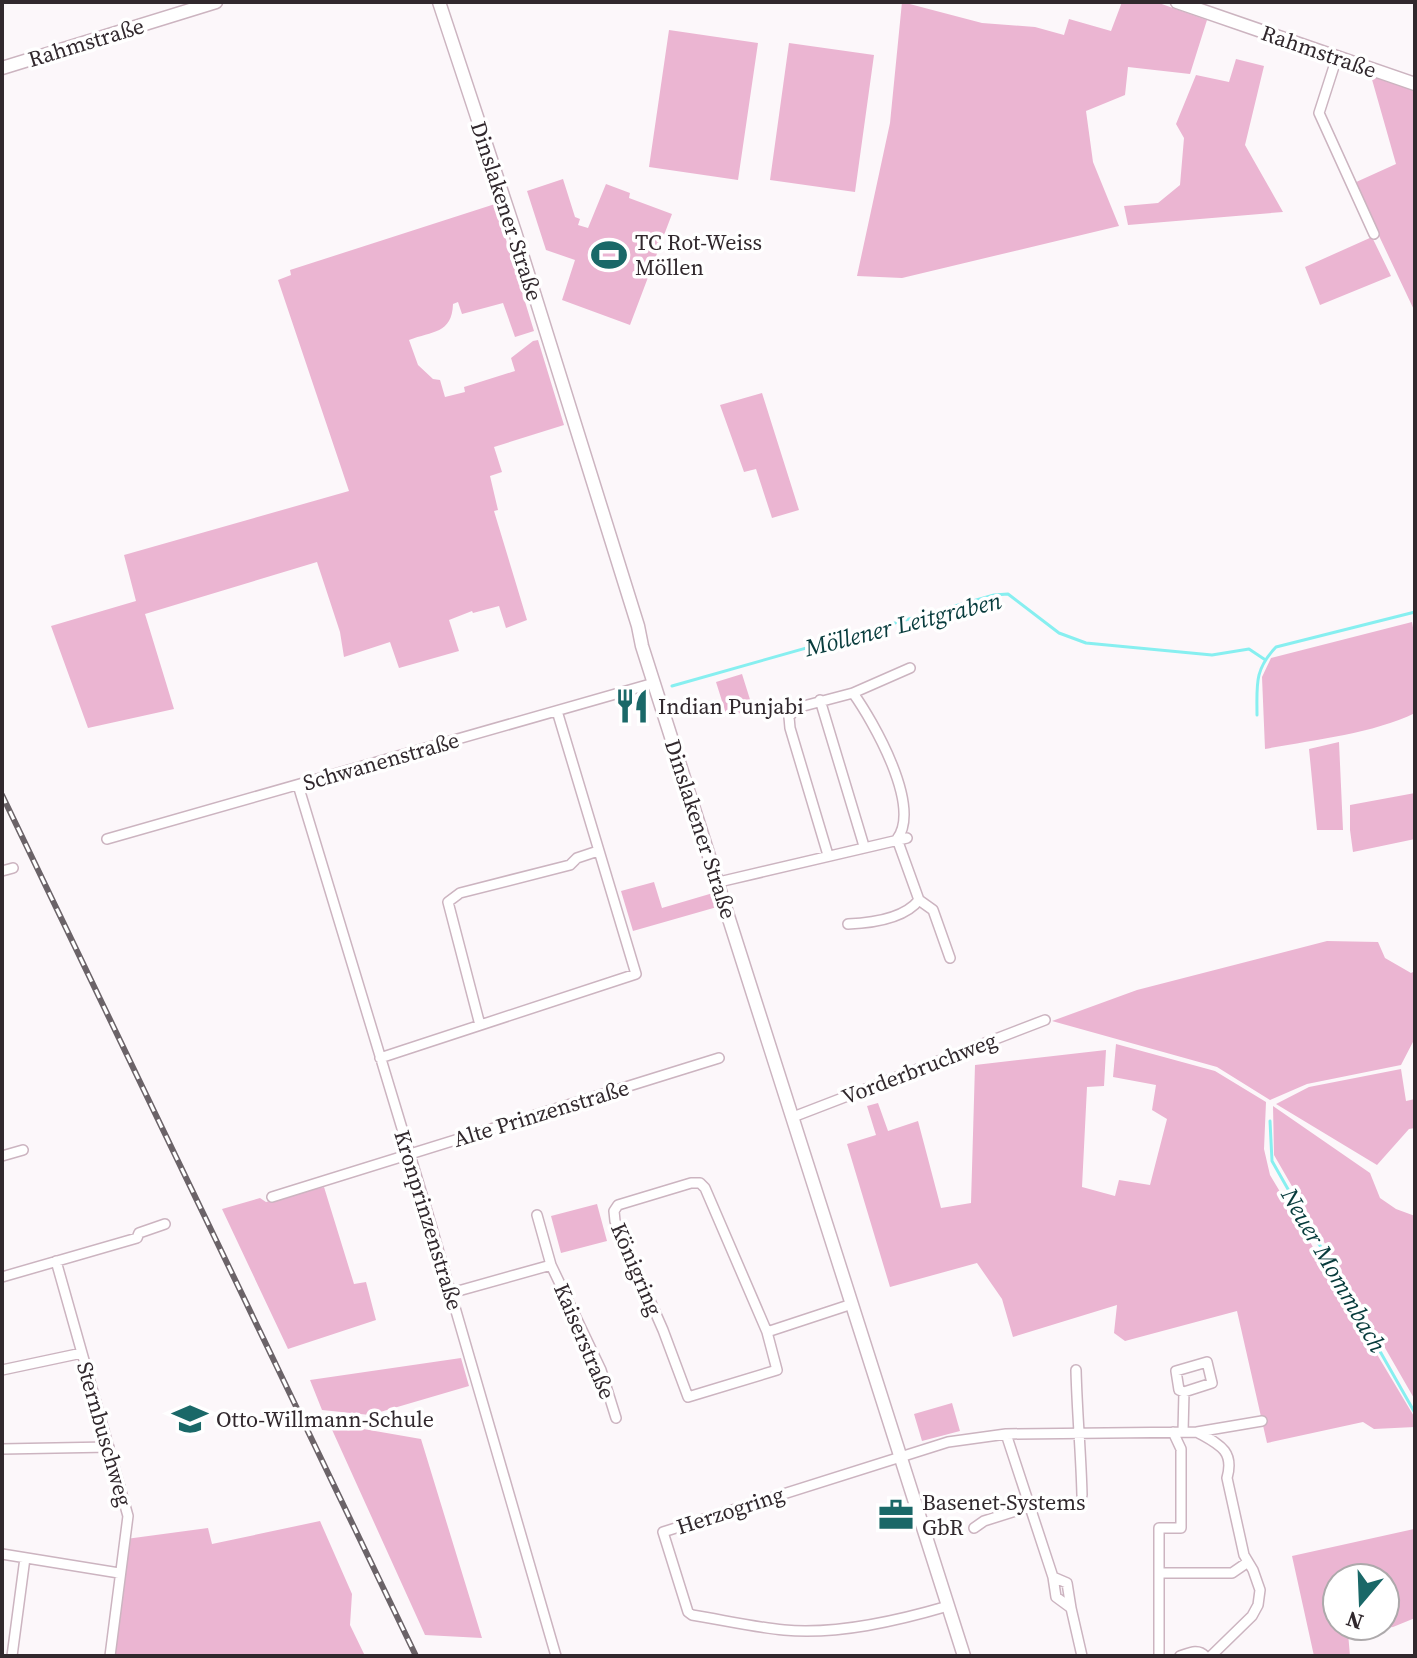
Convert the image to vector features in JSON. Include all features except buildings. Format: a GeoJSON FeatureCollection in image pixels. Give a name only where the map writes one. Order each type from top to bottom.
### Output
{"type":"FeatureCollection","features":[{"type":"Feature","properties":{"kind":"main road","name":"Rahmstraße"},"geometry":{"type":"LineString","coordinates":[[2,68],[216,2]]}},
{"type":"Feature","properties":{"kind":"main road","name":"Dinslakener Straße"},"geometry":{"type":"LineString","coordinates":[[439,2],[515,232],[654,683],[964,1656]]}},
{"type":"Feature","properties":{"kind":"main road","name":"Rahmstraße"},"geometry":{"type":"LineString","coordinates":[[1177,2],[1415,84]]}},
{"type":"Feature","properties":{"kind":"street"},"geometry":{"type":"LineString","coordinates":[[1337,57],[1319,113],[1374,234]]}},
{"type":"Feature","properties":{"kind":"street"},"geometry":{"type":"LineString","coordinates":[[828,855],[789,717],[796,708],[853,693],[910,668]]}},
{"type":"Feature","properties":{"kind":"street","name":"Schwanenstraße"},"geometry":{"type":"LineString","coordinates":[[107,839],[654,683]]}},
{"type":"Feature","properties":{"kind":"street"},"geometry":{"type":"LineString","coordinates":[[853,693],[886,747],[897,780],[902,838],[919,900],[933,910],[950,958]]}},
{"type":"Feature","properties":{"kind":"street"},"geometry":{"type":"LineString","coordinates":[[820,700],[864,846]]}},
{"type":"Feature","properties":{"kind":"street"},"geometry":{"type":"LineString","coordinates":[[380,1058],[636,974],[557,711]]}},
{"type":"Feature","properties":{"kind":"street","name":"Kronprinzenstraße"},"geometry":{"type":"LineString","coordinates":[[298,785],[451,1293],[556,1656]]}},
{"type":"Feature","properties":{"kind":"street"},"geometry":{"type":"LineString","coordinates":[[719,882],[902,838]]}},
{"type":"Feature","properties":{"kind":"street"},"geometry":{"type":"LineString","coordinates":[[480,1025],[448,902],[460,893],[570,865],[577,858],[598,851]]}},
{"type":"Feature","properties":{"kind":"street"},"geometry":{"type":"LineString","coordinates":[[2,871],[13,868]]}},
{"type":"Feature","properties":{"kind":"street"},"geometry":{"type":"LineString","coordinates":[[848,924],[871,923],[911,910],[919,900]]}},
{"type":"Feature","properties":{"kind":"street","name":"Vorderbruchweg"},"geometry":{"type":"LineString","coordinates":[[793,1117],[1045,1020]]}},
{"type":"Feature","properties":{"kind":"street","name":"Alte Prinzenstraße"},"geometry":{"type":"LineString","coordinates":[[272,1197],[719,1058]]}},
{"type":"Feature","properties":{"kind":"street"},"geometry":{"type":"LineString","coordinates":[[2,1156],[23,1150]]}},
{"type":"Feature","properties":{"kind":"street","name":"Königring"},"geometry":{"type":"LineString","coordinates":[[700,1183],[767,1332],[777,1370],[688,1397],[668,1342],[615,1221],[614,1211],[618,1205],[700,1183]]}},
{"type":"Feature","properties":{"kind":"street","name":"Kaiserstraße"},"geometry":{"type":"LineString","coordinates":[[537,1215],[551,1265],[601,1370],[616,1418]]}},
{"type":"Feature","properties":{"kind":"street"},"geometry":{"type":"LineString","coordinates":[[2,1277],[137,1238],[139,1233],[165,1224]]}},
{"type":"Feature","properties":{"kind":"street","name":"Sternbuschweg"},"geometry":{"type":"LineString","coordinates":[[56,1261],[128,1516],[110,1656]]}},
{"type":"Feature","properties":{"kind":"street","name":"Kaiserstraße"},"geometry":{"type":"LineString","coordinates":[[451,1293],[551,1265]]}},
{"type":"Feature","properties":{"kind":"street"},"geometry":{"type":"LineString","coordinates":[[767,1332],[852,1304]]}},
{"type":"Feature","properties":{"kind":"street"},"geometry":{"type":"LineString","coordinates":[[2,1370],[82,1353]]}},
{"type":"Feature","properties":{"kind":"street"},"geometry":{"type":"LineString","coordinates":[[1076,1370],[1082,1495]]}},
{"type":"Feature","properties":{"kind":"street"},"geometry":{"type":"LineString","coordinates":[[1159,1656],[1159,1528],[1181,1528],[1181,1449],[1178,1432],[1184,1392]]}},
{"type":"Feature","properties":{"kind":"street"},"geometry":{"type":"LineString","coordinates":[[901,1456],[948,1442],[1006,1434],[1197,1432],[1262,1421]]}},
{"type":"Feature","properties":{"kind":"street"},"geometry":{"type":"LineString","coordinates":[[1197,1432],[1224,1448],[1231,1465],[1227,1478],[1244,1555],[1260,1590],[1258,1605],[1252,1616],[1211,1656]]}},
{"type":"Feature","properties":{"kind":"street"},"geometry":{"type":"LineString","coordinates":[[1006,1434],[1053,1577],[1056,1597],[1071,1608],[1082,1656]]}},
{"type":"Feature","properties":{"kind":"street"},"geometry":{"type":"LineString","coordinates":[[2,1449],[109,1447]]}},
{"type":"Feature","properties":{"kind":"street","name":"Herzogring"},"geometry":{"type":"LineString","coordinates":[[901,1456],[663,1532],[688,1612],[786,1631],[873,1624],[948,1606]]}},
{"type":"Feature","properties":{"kind":"street"},"geometry":{"type":"LineString","coordinates":[[974,1528],[984,1521],[1028,1507]]}},
{"type":"Feature","properties":{"kind":"street"},"geometry":{"type":"LineString","coordinates":[[2,1554],[119,1573]]}},
{"type":"Feature","properties":{"kind":"street"},"geometry":{"type":"LineString","coordinates":[[9,1651],[25,1558]]}},
{"type":"Feature","properties":{"kind":"street"},"geometry":{"type":"LineString","coordinates":[[1160,1573],[1232,1573],[1248,1562]]}},
{"type":"Feature","properties":{"kind":"street"},"geometry":{"type":"LineString","coordinates":[[1180,1656],[1195,1651],[1205,1656]]}},
{"type":"Feature","properties":{"kind":"shaded area"},"geometry":{"type":"Polygon","coordinates":[[[902,2],[982,23],[1035,27],[1064,35],[1069,19],[1111,31],[1122,2],[1156,2],[1207,20],[1190,74],[1128,67],[1125,95],[1086,111],[1093,162],[1119,226],[902,278],[857,276],[890,123],[902,2]]]}},
{"type":"Feature","properties":{"kind":"shaded area"},"geometry":{"type":"Polygon","coordinates":[[[669,30],[758,43],[738,180],[649,167],[669,30]]]}},
{"type":"Feature","properties":{"kind":"shaded area"},"geometry":{"type":"Polygon","coordinates":[[[789,43],[874,55],[855,192],[770,180],[789,43]]]}},
{"type":"Feature","properties":{"kind":"shaded area"},"geometry":{"type":"Polygon","coordinates":[[[1236,59],[1264,66],[1245,145],[1283,212],[1128,225],[1124,206],[1158,203],[1180,185],[1184,138],[1176,124],[1196,75],[1229,82],[1236,59]]]}},
{"type":"Feature","properties":{"kind":"shaded area"},"geometry":{"type":"Polygon","coordinates":[[[1371,76],[1415,91],[1415,312],[1354,183],[1396,164],[1371,76]]]}},
{"type":"Feature","properties":{"kind":"shaded area","name":"TC Rot-Weiss Möllen"},"geometry":{"type":"Polygon","coordinates":[[[563,179],[575,217],[580,219],[578,225],[588,228],[606,184],[630,193],[629,198],[672,214],[630,325],[562,300],[575,260],[546,250],[527,191],[563,179]]]}},
{"type":"Feature","properties":{"kind":"shaded area"},"geometry":{"type":"Polygon","coordinates":[[[495,204],[534,331],[515,337],[503,303],[462,314],[458,302],[453,304],[452,314],[445,326],[409,340],[418,365],[433,379],[440,380],[445,397],[465,392],[464,387],[515,371],[511,358],[538,340],[564,425],[494,447],[502,472],[490,476],[498,510],[494,511],[527,620],[506,628],[499,606],[472,611],[449,620],[459,651],[399,668],[390,642],[344,657],[340,632],[317,562],[145,614],[174,709],[88,728],[51,626],[136,601],[124,555],[349,491],[278,280],[291,275],[290,270],[495,204]]]}},
{"type":"Feature","properties":{"kind":"shaded area"},"geometry":{"type":"Polygon","coordinates":[[[1372,237],[1391,276],[1320,305],[1305,267],[1372,237]]]}},
{"type":"Feature","properties":{"kind":"shaded area"},"geometry":{"type":"Polygon","coordinates":[[[762,393],[799,510],[772,518],[756,469],[744,472],[720,405],[762,393]]]}},
{"type":"Feature","properties":{"kind":"shaded area"},"geometry":{"type":"Polygon","coordinates":[[[1412,622],[1415,639],[1415,713],[1361,731],[1265,749],[1262,677],[1271,658],[1412,622]]]}},
{"type":"Feature","properties":{"kind":"shaded area"},"geometry":{"type":"Polygon","coordinates":[[[742,674],[753,709],[727,717],[716,682],[742,674]]]}},
{"type":"Feature","properties":{"kind":"shaded area"},"geometry":{"type":"Polygon","coordinates":[[[1339,742],[1343,830],[1317,830],[1309,749],[1339,742]]]}},
{"type":"Feature","properties":{"kind":"shaded area"},"geometry":{"type":"Polygon","coordinates":[[[1415,793],[1415,839],[1353,852],[1350,805],[1415,793]]]}},
{"type":"Feature","properties":{"kind":"shaded area"},"geometry":{"type":"Polygon","coordinates":[[[654,882],[662,908],[713,893],[717,907],[633,931],[621,891],[654,882]]]}},
{"type":"Feature","properties":{"kind":"shaded area"},"geometry":{"type":"Polygon","coordinates":[[[1327,941],[1378,942],[1385,958],[1411,973],[1415,971],[1415,1038],[1401,1065],[1307,1084],[1270,1100],[1217,1067],[1052,1021],[1137,990],[1327,941]]]}},
{"type":"Feature","properties":{"kind":"shaded area"},"geometry":{"type":"Polygon","coordinates":[[[1116,1044],[1215,1071],[1266,1102],[1264,1149],[1270,1175],[1415,1418],[1415,1427],[1374,1429],[1363,1422],[1267,1443],[1237,1311],[1125,1341],[1114,1333],[1117,1305],[1013,1337],[1002,1299],[977,1263],[890,1287],[847,1144],[876,1135],[867,1106],[878,1103],[888,1131],[918,1121],[941,1208],[971,1203],[975,1065],[1106,1050],[1104,1086],[1087,1087],[1082,1187],[1115,1196],[1119,1180],[1150,1185],[1167,1119],[1152,1110],[1156,1085],[1113,1077],[1116,1044]]]}},
{"type":"Feature","properties":{"kind":"shaded area"},"geometry":{"type":"Polygon","coordinates":[[[1401,1069],[1406,1101],[1415,1099],[1415,1128],[1409,1129],[1377,1165],[1276,1104],[1309,1087],[1401,1069]]]}},
{"type":"Feature","properties":{"kind":"shaded area"},"geometry":{"type":"Polygon","coordinates":[[[1273,1106],[1370,1173],[1380,1198],[1396,1209],[1415,1216],[1415,1400],[1274,1155],[1273,1106]]]}},
{"type":"Feature","properties":{"kind":"shaded area"},"geometry":{"type":"Polygon","coordinates":[[[324,1187],[354,1284],[366,1282],[376,1320],[288,1349],[222,1209],[260,1198],[266,1202],[324,1187]]]}},
{"type":"Feature","properties":{"kind":"shaded area"},"geometry":{"type":"Polygon","coordinates":[[[597,1204],[607,1241],[561,1253],[551,1216],[597,1204]]]}},
{"type":"Feature","properties":{"kind":"shaded area"},"geometry":{"type":"Polygon","coordinates":[[[461,1358],[469,1386],[370,1415],[322,1410],[310,1380],[461,1358]]]}},
{"type":"Feature","properties":{"kind":"shaded area"},"geometry":{"type":"Polygon","coordinates":[[[952,1403],[960,1431],[922,1441],[914,1414],[952,1403]]]}},
{"type":"Feature","properties":{"kind":"shaded area"},"geometry":{"type":"Polygon","coordinates":[[[329,1423],[421,1439],[482,1638],[425,1635],[329,1423]]]}},
{"type":"Feature","properties":{"kind":"shaded area"},"geometry":{"type":"Polygon","coordinates":[[[320,1521],[352,1594],[350,1625],[365,1656],[110,1656],[126,1539],[208,1528],[212,1544],[320,1521]]]}},
{"type":"Feature","properties":{"kind":"shaded area"},"geometry":{"type":"Polygon","coordinates":[[[1414,1529],[1415,1618],[1401,1624],[1401,1562],[1321,1562],[1321,1642],[1349,1642],[1350,1656],[1314,1656],[1292,1556],[1414,1529]]]}},
{"type":"Feature","properties":{"kind":"waterway","name":"Möllener Leitgraben"},"geometry":{"type":"LineString","coordinates":[[672,686],[994,595],[1008,594],[1059,633],[1086,643],[1212,655],[1249,649],[1264,659]]}},
{"type":"Feature","properties":{"kind":"waterway","name":"Möllener Leitgraben"},"geometry":{"type":"LineString","coordinates":[[1257,715],[1260,671],[1276,647],[1415,612]]}},
{"type":"Feature","properties":{"kind":"waterway","name":"Neuer Mommbach"},"geometry":{"type":"LineString","coordinates":[[1270,1121],[1272,1161],[1415,1413]]}},
{"type":"Feature","properties":{"kind":"railway"},"geometry":{"type":"LineString","coordinates":[[2,795],[416,1656]]}},
{"type":"Feature","properties":{"kind":"place","name":"TC Rot-Weiss Möllen"},"geometry":{"type":"Point","coordinates":[609,255]}},
{"type":"Feature","properties":{"kind":"place","name":"Indian Punjabi"},"geometry":{"type":"Point","coordinates":[632,706]}},
{"type":"Feature","properties":{"kind":"place","name":"Otto-Willmann-Schule"},"geometry":{"type":"Point","coordinates":[190,1419]}},
{"type":"Feature","properties":{"kind":"place","name":"Basenet-Systems GbR"},"geometry":{"type":"Point","coordinates":[896,1515]}}]}
